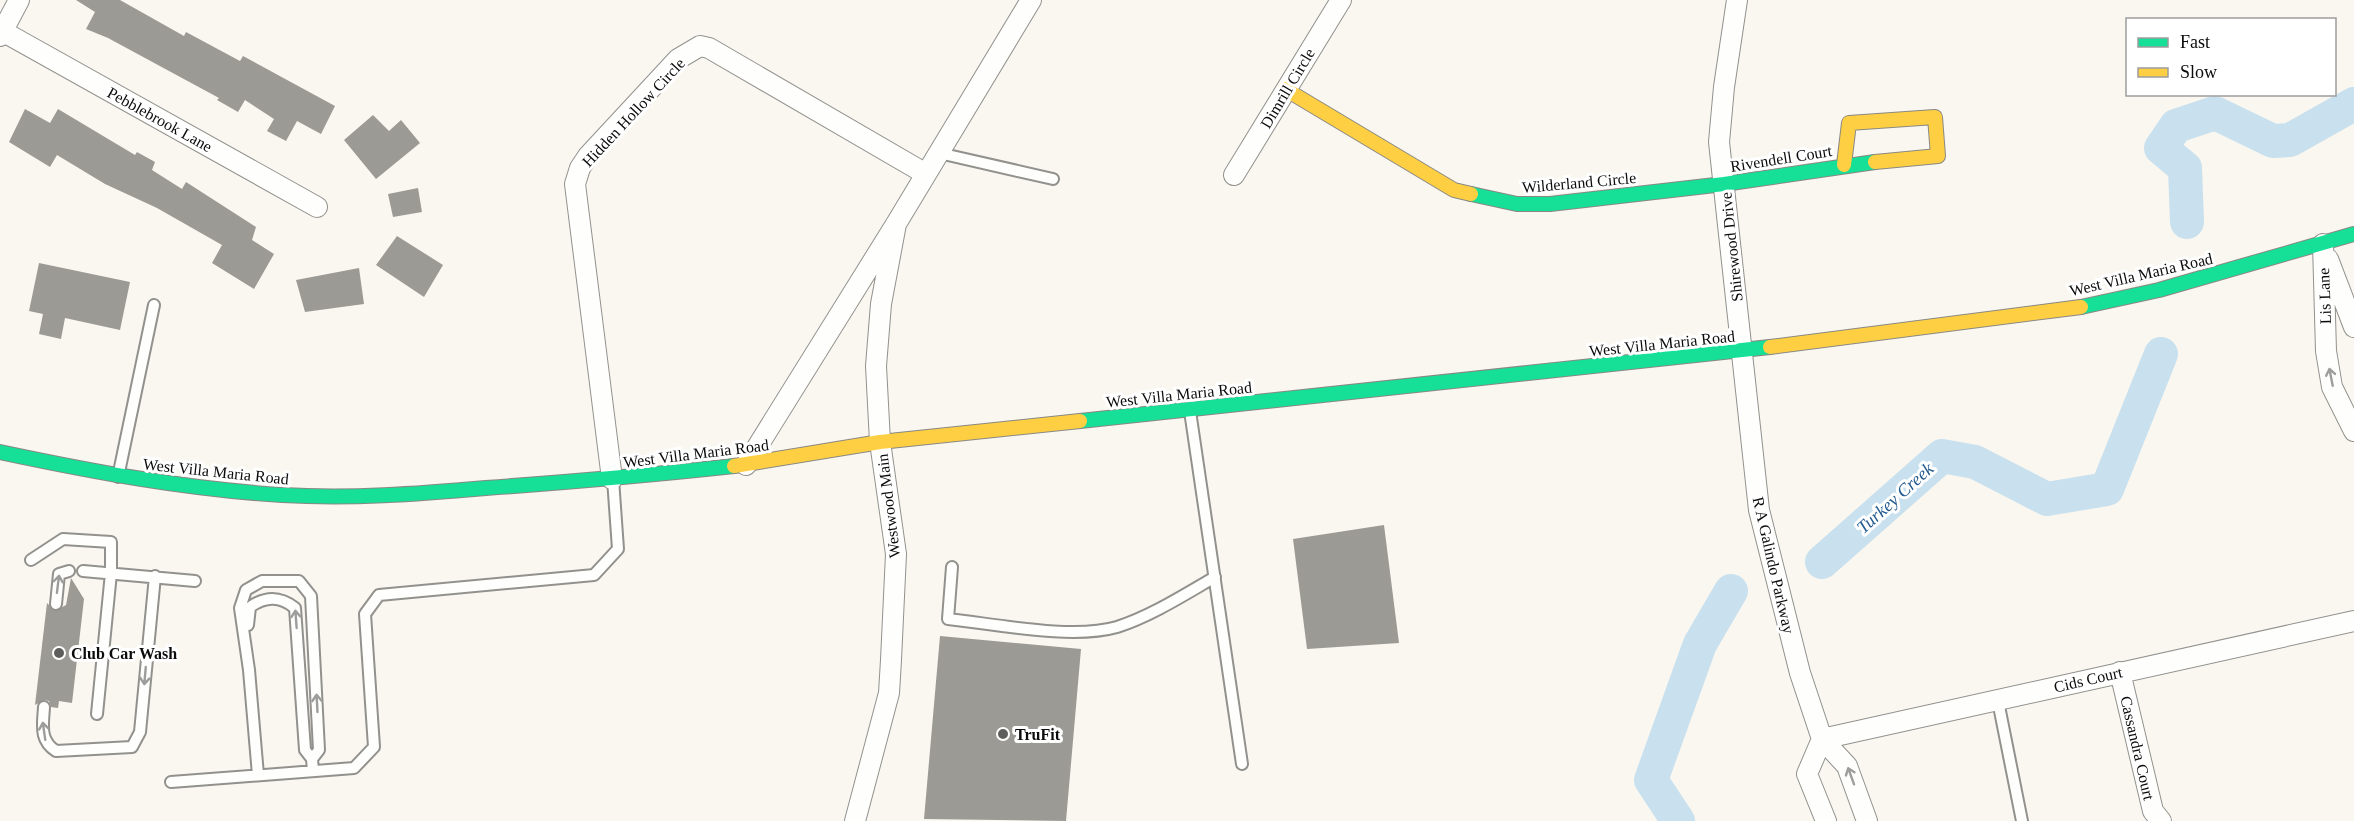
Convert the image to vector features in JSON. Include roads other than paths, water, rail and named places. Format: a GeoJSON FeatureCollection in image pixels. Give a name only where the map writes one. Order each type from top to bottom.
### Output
{"type":"FeatureCollection","features":[{"type":"Feature","properties":{"kind":"main road","name":"Wilderland Circle"},"geometry":{"type":"LineString","coordinates":[[1285,89],[1425,175],[1454,190],[1485,198],[1517,204],[1550,204],[1724,184]]}},
{"type":"Feature","properties":{"kind":"main road","name":"Rivendell Court"},"geometry":{"type":"LineString","coordinates":[[1724,184],[1844,165],[1938,156],[1935,117],[1849,123],[1844,165]]}},
{"type":"Feature","properties":{"kind":"main road","name":"West Villa Maria Road"},"geometry":{"type":"LineString","coordinates":[[0,452],[118,477],[207,489],[327,498],[460,492],[612,479],[746,465],[880,442],[1742,351],[2083,307],[2158,290],[2354,234]]}},
{"type":"Feature","properties":{"kind":"street"},"geometry":{"type":"LineString","coordinates":[[1,34],[19,0]]}},
{"type":"Feature","properties":{"kind":"street","name":"Westwood Main"},"geometry":{"type":"LineString","coordinates":[[746,465],[896,224],[1031,0]]}},
{"type":"Feature","properties":{"kind":"street","name":"Dimrill Circle"},"geometry":{"type":"LineString","coordinates":[[1234,176],[1341,0]]}},
{"type":"Feature","properties":{"kind":"street","name":"Shirewood Drive"},"geometry":{"type":"LineString","coordinates":[[1737,0],[1724,87],[1719,142],[1742,351]]}},
{"type":"Feature","properties":{"kind":"street","name":"Pebblebrook Lane"},"geometry":{"type":"LineString","coordinates":[[1,34],[317,207]]}},
{"type":"Feature","properties":{"kind":"street","name":"Hidden Hollow Circle"},"geometry":{"type":"LineString","coordinates":[[612,479],[575,184],[580,168],[588,156],[678,59],[700,46],[708,48],[926,174]]}},
{"type":"Feature","properties":{"kind":"street","name":"Westwood Main"},"geometry":{"type":"LineString","coordinates":[[855,821],[889,693],[893,638],[896,554],[880,442],[876,366],[880,304],[896,224]]}},
{"type":"Feature","properties":{"kind":"street","name":"Lis Lane"},"geometry":{"type":"LineString","coordinates":[[2323,244],[2354,327]]}},
{"type":"Feature","properties":{"kind":"street","name":"Lis Lane"},"geometry":{"type":"LineString","coordinates":[[2323,244],[2326,351],[2332,387],[2354,431]]}},
{"type":"Feature","properties":{"kind":"street","name":"R A Galindo Parkway"},"geometry":{"type":"LineString","coordinates":[[1742,351],[1759,510],[1800,673],[1822,739],[1847,766],[1867,821]]}},
{"type":"Feature","properties":{"kind":"street","name":"Cids Court"},"geometry":{"type":"LineString","coordinates":[[1822,739],[2354,621]]}},
{"type":"Feature","properties":{"kind":"street","name":"Cassandra Court"},"geometry":{"type":"LineString","coordinates":[[2120,672],[2153,812],[2161,821]]}},
{"type":"Feature","properties":{"kind":"street"},"geometry":{"type":"LineString","coordinates":[[1822,739],[1807,774],[1826,821]]}},
{"type":"Feature","properties":{"kind":"lane"},"geometry":{"type":"LineString","coordinates":[[939,153],[1053,179]]}},
{"type":"Feature","properties":{"kind":"lane"},"geometry":{"type":"LineString","coordinates":[[118,477],[154,305]]}},
{"type":"Feature","properties":{"kind":"lane"},"geometry":{"type":"LineString","coordinates":[[1189,410],[1242,764]]}},
{"type":"Feature","properties":{"kind":"lane"},"geometry":{"type":"LineString","coordinates":[[171,782],[354,768],[374,747],[365,614],[379,595],[594,574],[618,549],[612,479]]}},
{"type":"Feature","properties":{"kind":"lane"},"geometry":{"type":"LineString","coordinates":[[31,560],[63,538],[111,542],[111,573],[97,714]]}},
{"type":"Feature","properties":{"kind":"lane"},"geometry":{"type":"LineString","coordinates":[[952,567],[948,619],[1081,633],[1117,627],[1172,601],[1215,577]]}},
{"type":"Feature","properties":{"kind":"lane"},"geometry":{"type":"LineString","coordinates":[[56,604],[59,574],[69,571]]}},
{"type":"Feature","properties":{"kind":"lane"},"geometry":{"type":"LineString","coordinates":[[83,571],[195,581]]}},
{"type":"Feature","properties":{"kind":"lane"},"geometry":{"type":"LineString","coordinates":[[44,707],[42,734],[47,745],[56,751],[132,747],[140,732],[155,576]]}},
{"type":"Feature","properties":{"kind":"lane"},"geometry":{"type":"LineString","coordinates":[[258,776],[249,670],[240,608],[246,590],[262,581],[299,581],[311,596],[319,750],[312,759],[312,771]]}},
{"type":"Feature","properties":{"kind":"lane"},"geometry":{"type":"LineString","coordinates":[[249,670],[253,659],[248,617],[250,607],[265,599],[284,600],[295,608],[305,750],[312,759]]}},
{"type":"Feature","properties":{"kind":"lane"},"geometry":{"type":"LineString","coordinates":[[1998,700],[2022,821]]}},
{"type":"Feature","properties":{"kind":"waterway","name":"Turkey Creek"},"geometry":{"type":"LineString","coordinates":[[2187,222],[2185,168],[2161,148],[2176,126],[2215,113],[2273,141],[2290,140],[2354,104]]}},
{"type":"Feature","properties":{"kind":"waterway","name":"Turkey Creek"},"geometry":{"type":"LineString","coordinates":[[1822,562],[1942,456],[1975,462],[2047,499],[2107,489],[2161,354]]}},
{"type":"Feature","properties":{"kind":"waterway","name":"Turkey Creek"},"geometry":{"type":"LineString","coordinates":[[1678,821],[1651,780],[1700,644],[1731,591]]}},
{"type":"Feature","properties":{"kind":"place","name":"Club Car Wash"},"geometry":{"type":"Point","coordinates":[59,653]}},
{"type":"Feature","properties":{"kind":"place","name":"TruFit"},"geometry":{"type":"Point","coordinates":[1003,734]}}]}
